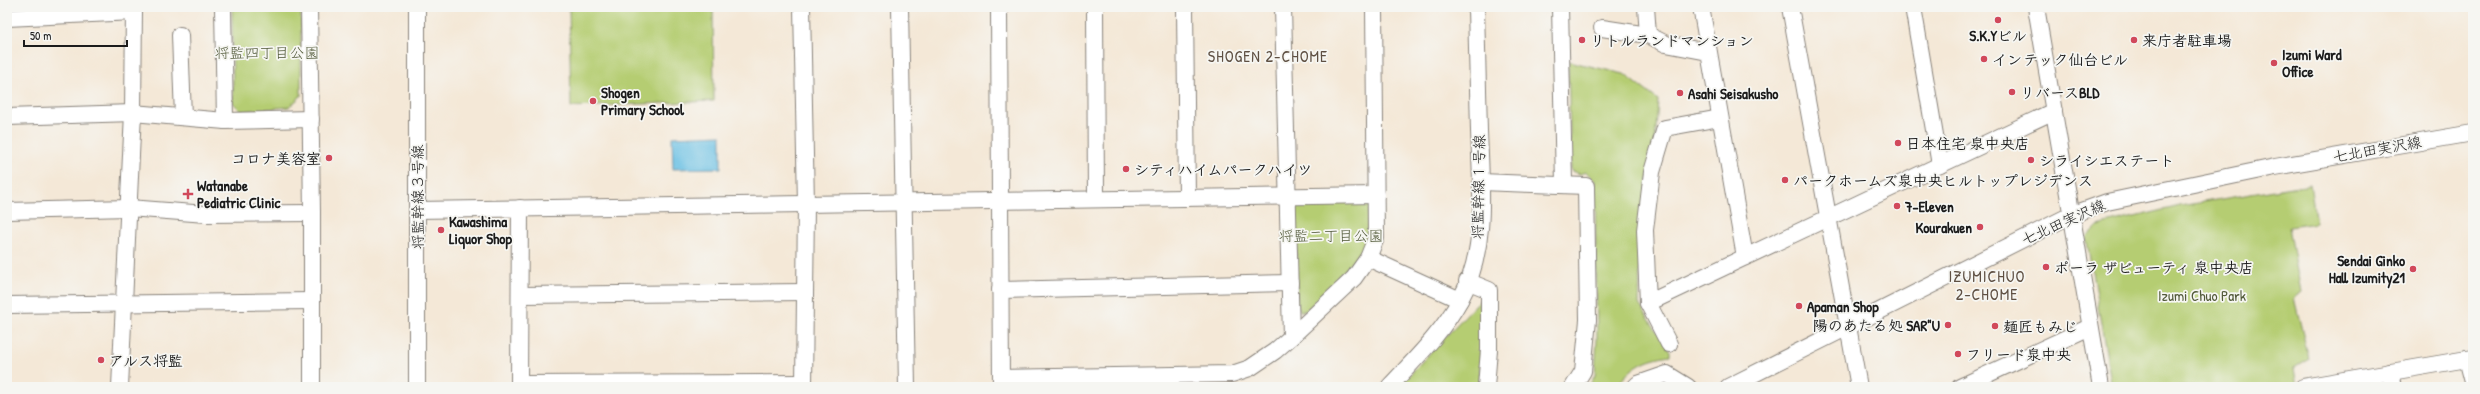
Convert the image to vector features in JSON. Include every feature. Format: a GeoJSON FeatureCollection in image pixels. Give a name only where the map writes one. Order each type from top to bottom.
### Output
{"type":"FeatureCollection","features":[{"type":"Feature","properties":{"kind":"street"},"geometry":{"type":"LineString","coordinates":[[223,7],[224,121]]}},
{"type":"Feature","properties":{"kind":"street"},"geometry":{"type":"LineString","coordinates":[[309,7],[312,119],[312,387]]}},
{"type":"Feature","properties":{"kind":"street","name":"将監幹線３号線"},"geometry":{"type":"LineString","coordinates":[[417,7],[417,387]]}},
{"type":"Feature","properties":{"kind":"street"},"geometry":{"type":"LineString","coordinates":[[520,208],[519,386],[804,385],[806,204],[802,7]]}},
{"type":"Feature","properties":{"kind":"street"},"geometry":{"type":"LineString","coordinates":[[900,7],[907,387]]}},
{"type":"Feature","properties":{"kind":"street"},"geometry":{"type":"LineString","coordinates":[[999,7],[1001,382],[1191,381],[1232,374],[1250,368],[1275,351],[1354,278],[1368,258],[1376,238],[1374,7]]}},
{"type":"Feature","properties":{"kind":"street"},"geometry":{"type":"LineString","coordinates":[[1095,7],[1096,200]]}},
{"type":"Feature","properties":{"kind":"street"},"geometry":{"type":"LineString","coordinates":[[1186,7],[1187,198]]}},
{"type":"Feature","properties":{"kind":"street"},"geometry":{"type":"LineString","coordinates":[[1283,7],[1291,336]]}},
{"type":"Feature","properties":{"kind":"street","name":"将監幹線１号線"},"geometry":{"type":"LineString","coordinates":[[1389,387],[1433,338],[1460,300],[1476,258],[1480,218],[1481,182],[1476,7]]}},
{"type":"Feature","properties":{"kind":"street"},"geometry":{"type":"LineString","coordinates":[[1560,7],[1564,184]]}},
{"type":"Feature","properties":{"kind":"street"},"geometry":{"type":"LineString","coordinates":[[1646,7],[1648,35]]}},
{"type":"Feature","properties":{"kind":"street"},"geometry":{"type":"LineString","coordinates":[[1701,7],[1745,256]]}},
{"type":"Feature","properties":{"kind":"street"},"geometry":{"type":"LineString","coordinates":[[1790,7],[1826,218],[1859,387]]}},
{"type":"Feature","properties":{"kind":"street"},"geometry":{"type":"LineString","coordinates":[[1913,7],[1940,164]]}},
{"type":"Feature","properties":{"kind":"street"},"geometry":{"type":"LineString","coordinates":[[2036,7],[2101,387]]}},
{"type":"Feature","properties":{"kind":"street"},"geometry":{"type":"LineString","coordinates":[[7,18],[134,10],[133,113],[120,387]]}},
{"type":"Feature","properties":{"kind":"street"},"geometry":{"type":"LineString","coordinates":[[1602,28],[1648,35],[1666,44],[1708,52]]}},
{"type":"Feature","properties":{"kind":"street"},"geometry":{"type":"LineString","coordinates":[[180,35],[182,118]]}},
{"type":"Feature","properties":{"kind":"street"},"geometry":{"type":"LineString","coordinates":[[1648,303],[2054,111]]}},
{"type":"Feature","properties":{"kind":"street"},"geometry":{"type":"LineString","coordinates":[[7,117],[133,113],[224,121],[312,119]]}},
{"type":"Feature","properties":{"kind":"street"},"geometry":{"type":"LineString","coordinates":[[1669,344],[1648,303],[1645,230],[1652,172],[1664,128],[1720,118]]}},
{"type":"Feature","properties":{"kind":"street","name":"七北田実沢線"},"geometry":{"type":"LineString","coordinates":[[1728,387],[2071,215],[2107,202],[2268,168],[2473,133]]}},
{"type":"Feature","properties":{"kind":"street"},"geometry":{"type":"LineString","coordinates":[[1481,182],[1586,186],[1588,320],[1583,371],[1573,387]]}},
{"type":"Feature","properties":{"kind":"street"},"geometry":{"type":"LineString","coordinates":[[417,210],[1376,195]]}},
{"type":"Feature","properties":{"kind":"street"},"geometry":{"type":"LineString","coordinates":[[7,211],[129,208],[206,214],[312,213]]}},
{"type":"Feature","properties":{"kind":"street"},"geometry":{"type":"LineString","coordinates":[[1368,258],[1460,300]]}},
{"type":"Feature","properties":{"kind":"street"},"geometry":{"type":"LineString","coordinates":[[1467,281],[1489,290],[1489,350],[1486,387]]}},
{"type":"Feature","properties":{"kind":"street"},"geometry":{"type":"LineString","coordinates":[[1000,290],[1290,283]]}},
{"type":"Feature","properties":{"kind":"street"},"geometry":{"type":"LineString","coordinates":[[520,295],[805,292]]}},
{"type":"Feature","properties":{"kind":"street"},"geometry":{"type":"LineString","coordinates":[[7,305],[312,301]]}},
{"type":"Feature","properties":{"kind":"street"},"geometry":{"type":"LineString","coordinates":[[1969,385],[2090,326]]}},
{"type":"Feature","properties":{"kind":"street"},"geometry":{"type":"LineString","coordinates":[[2303,387],[2392,380],[2470,358],[2473,382]]}},
{"type":"Feature","properties":{"kind":"street"},"geometry":{"type":"LineString","coordinates":[[1635,387],[1638,384],[1667,374],[1688,387]]}},
{"type":"Feature","properties":{"kind":"green space","name":"将監四丁目公園"},"geometry":{"type":"Polygon","coordinates":[[[232,7],[301,7],[301,96],[289,107],[241,111],[233,103],[232,7]]]}},
{"type":"Feature","properties":{"kind":"green space"},"geometry":{"type":"Polygon","coordinates":[[[569,7],[713,7],[714,101],[571,107],[569,7]]]}},
{"type":"Feature","properties":{"kind":"green space"},"geometry":{"type":"Polygon","coordinates":[[[1568,61],[1624,74],[1658,100],[1655,143],[1641,217],[1639,304],[1670,351],[1670,355],[1640,364],[1628,373],[1616,387],[1589,387],[1595,375],[1597,338],[1595,181],[1586,172],[1580,174],[1571,171],[1568,61]]]}},
{"type":"Feature","properties":{"kind":"green space","name":"Izumi Chuo Park"},"geometry":{"type":"Polygon","coordinates":[[[2310,184],[2316,223],[2289,227],[2301,292],[2294,298],[2309,359],[2294,368],[2297,387],[2112,387],[2086,237],[2097,226],[2180,206],[2310,184]]]}},
{"type":"Feature","properties":{"kind":"green space","name":"将監二丁目公園"},"geometry":{"type":"Polygon","coordinates":[[[1365,199],[1372,204],[1368,245],[1306,311],[1300,311],[1297,305],[1296,200],[1365,199]]]}},
{"type":"Feature","properties":{"kind":"green space"},"geometry":{"type":"Polygon","coordinates":[[[1480,300],[1482,319],[1479,387],[1398,387],[1480,300]]]}},
{"type":"Feature","properties":{"kind":"water"},"geometry":{"type":"Polygon","coordinates":[[[721,135],[721,168],[673,169],[672,137],[721,135]]]}},
{"type":"Feature","properties":{"kind":"place","name":"S.K.Yビル"},"geometry":{"type":"Point","coordinates":[1998,20]}},
{"type":"Feature","properties":{"kind":"place","name":"リトルランドマンション"},"geometry":{"type":"Point","coordinates":[1582,40]}},
{"type":"Feature","properties":{"kind":"place","name":"来庁者駐車場"},"geometry":{"type":"Point","coordinates":[2134,40]}},
{"type":"Feature","properties":{"kind":"place","name":"インテック仙台ビル"},"geometry":{"type":"Point","coordinates":[1984,59]}},
{"type":"Feature","properties":{"kind":"place","name":"Izumi Ward Office"},"geometry":{"type":"Point","coordinates":[2274,63]}},
{"type":"Feature","properties":{"kind":"place","name":"リバースBLD"},"geometry":{"type":"Point","coordinates":[2012,92]}},
{"type":"Feature","properties":{"kind":"place","name":"Asahi Seisakusho"},"geometry":{"type":"Point","coordinates":[1680,93]}},
{"type":"Feature","properties":{"kind":"place","name":"Shogen Primary School"},"geometry":{"type":"Point","coordinates":[593,101]}},
{"type":"Feature","properties":{"kind":"place","name":"日本住宅 泉中央店"},"geometry":{"type":"Point","coordinates":[1898,143]}},
{"type":"Feature","properties":{"kind":"place","name":"コロナ美容室"},"geometry":{"type":"Point","coordinates":[329,158]}},
{"type":"Feature","properties":{"kind":"place","name":"シライシエステート"},"geometry":{"type":"Point","coordinates":[2031,160]}},
{"type":"Feature","properties":{"kind":"place","name":"シティハイムパークハイツ"},"geometry":{"type":"Point","coordinates":[1126,169]}},
{"type":"Feature","properties":{"kind":"place","name":"パークホームズ泉中央ヒルトップレジデンス"},"geometry":{"type":"Point","coordinates":[1785,180]}},
{"type":"Feature","properties":{"kind":"place","name":"Watanabe Pediatric Clinic"},"geometry":{"type":"Point","coordinates":[188,194]}},
{"type":"Feature","properties":{"kind":"place","name":"7-Eleven"},"geometry":{"type":"Point","coordinates":[1897,206]}},
{"type":"Feature","properties":{"kind":"place","name":"Kourakuen"},"geometry":{"type":"Point","coordinates":[1980,227]}},
{"type":"Feature","properties":{"kind":"place","name":"Kawashima Liquor Shop"},"geometry":{"type":"Point","coordinates":[441,230]}},
{"type":"Feature","properties":{"kind":"place","name":"ポーラ ザビューティ 泉中央店"},"geometry":{"type":"Point","coordinates":[2046,267]}},
{"type":"Feature","properties":{"kind":"place","name":"Sendai Ginko Hall Izumity21"},"geometry":{"type":"Point","coordinates":[2413,269]}},
{"type":"Feature","properties":{"kind":"place","name":"Apaman Shop"},"geometry":{"type":"Point","coordinates":[1799,306]}},
{"type":"Feature","properties":{"kind":"place","name":"陽のあたる処 SAR\"U"},"geometry":{"type":"Point","coordinates":[1948,325]}},
{"type":"Feature","properties":{"kind":"place","name":"麺匠もみじ"},"geometry":{"type":"Point","coordinates":[1995,326]}},
{"type":"Feature","properties":{"kind":"place","name":"フリード泉中央"},"geometry":{"type":"Point","coordinates":[1958,354]}},
{"type":"Feature","properties":{"kind":"place","name":"アルス将監"},"geometry":{"type":"Point","coordinates":[101,360]}},
{"type":"Feature","properties":{"kind":"district","name":"SHOGEN 2-CHOME"},"geometry":{"type":"Point","coordinates":[1268,56]}},
{"type":"Feature","properties":{"kind":"district","name":"IZUMICHUO 2-CHOME"},"geometry":{"type":"Point","coordinates":[1987,285]}}]}
